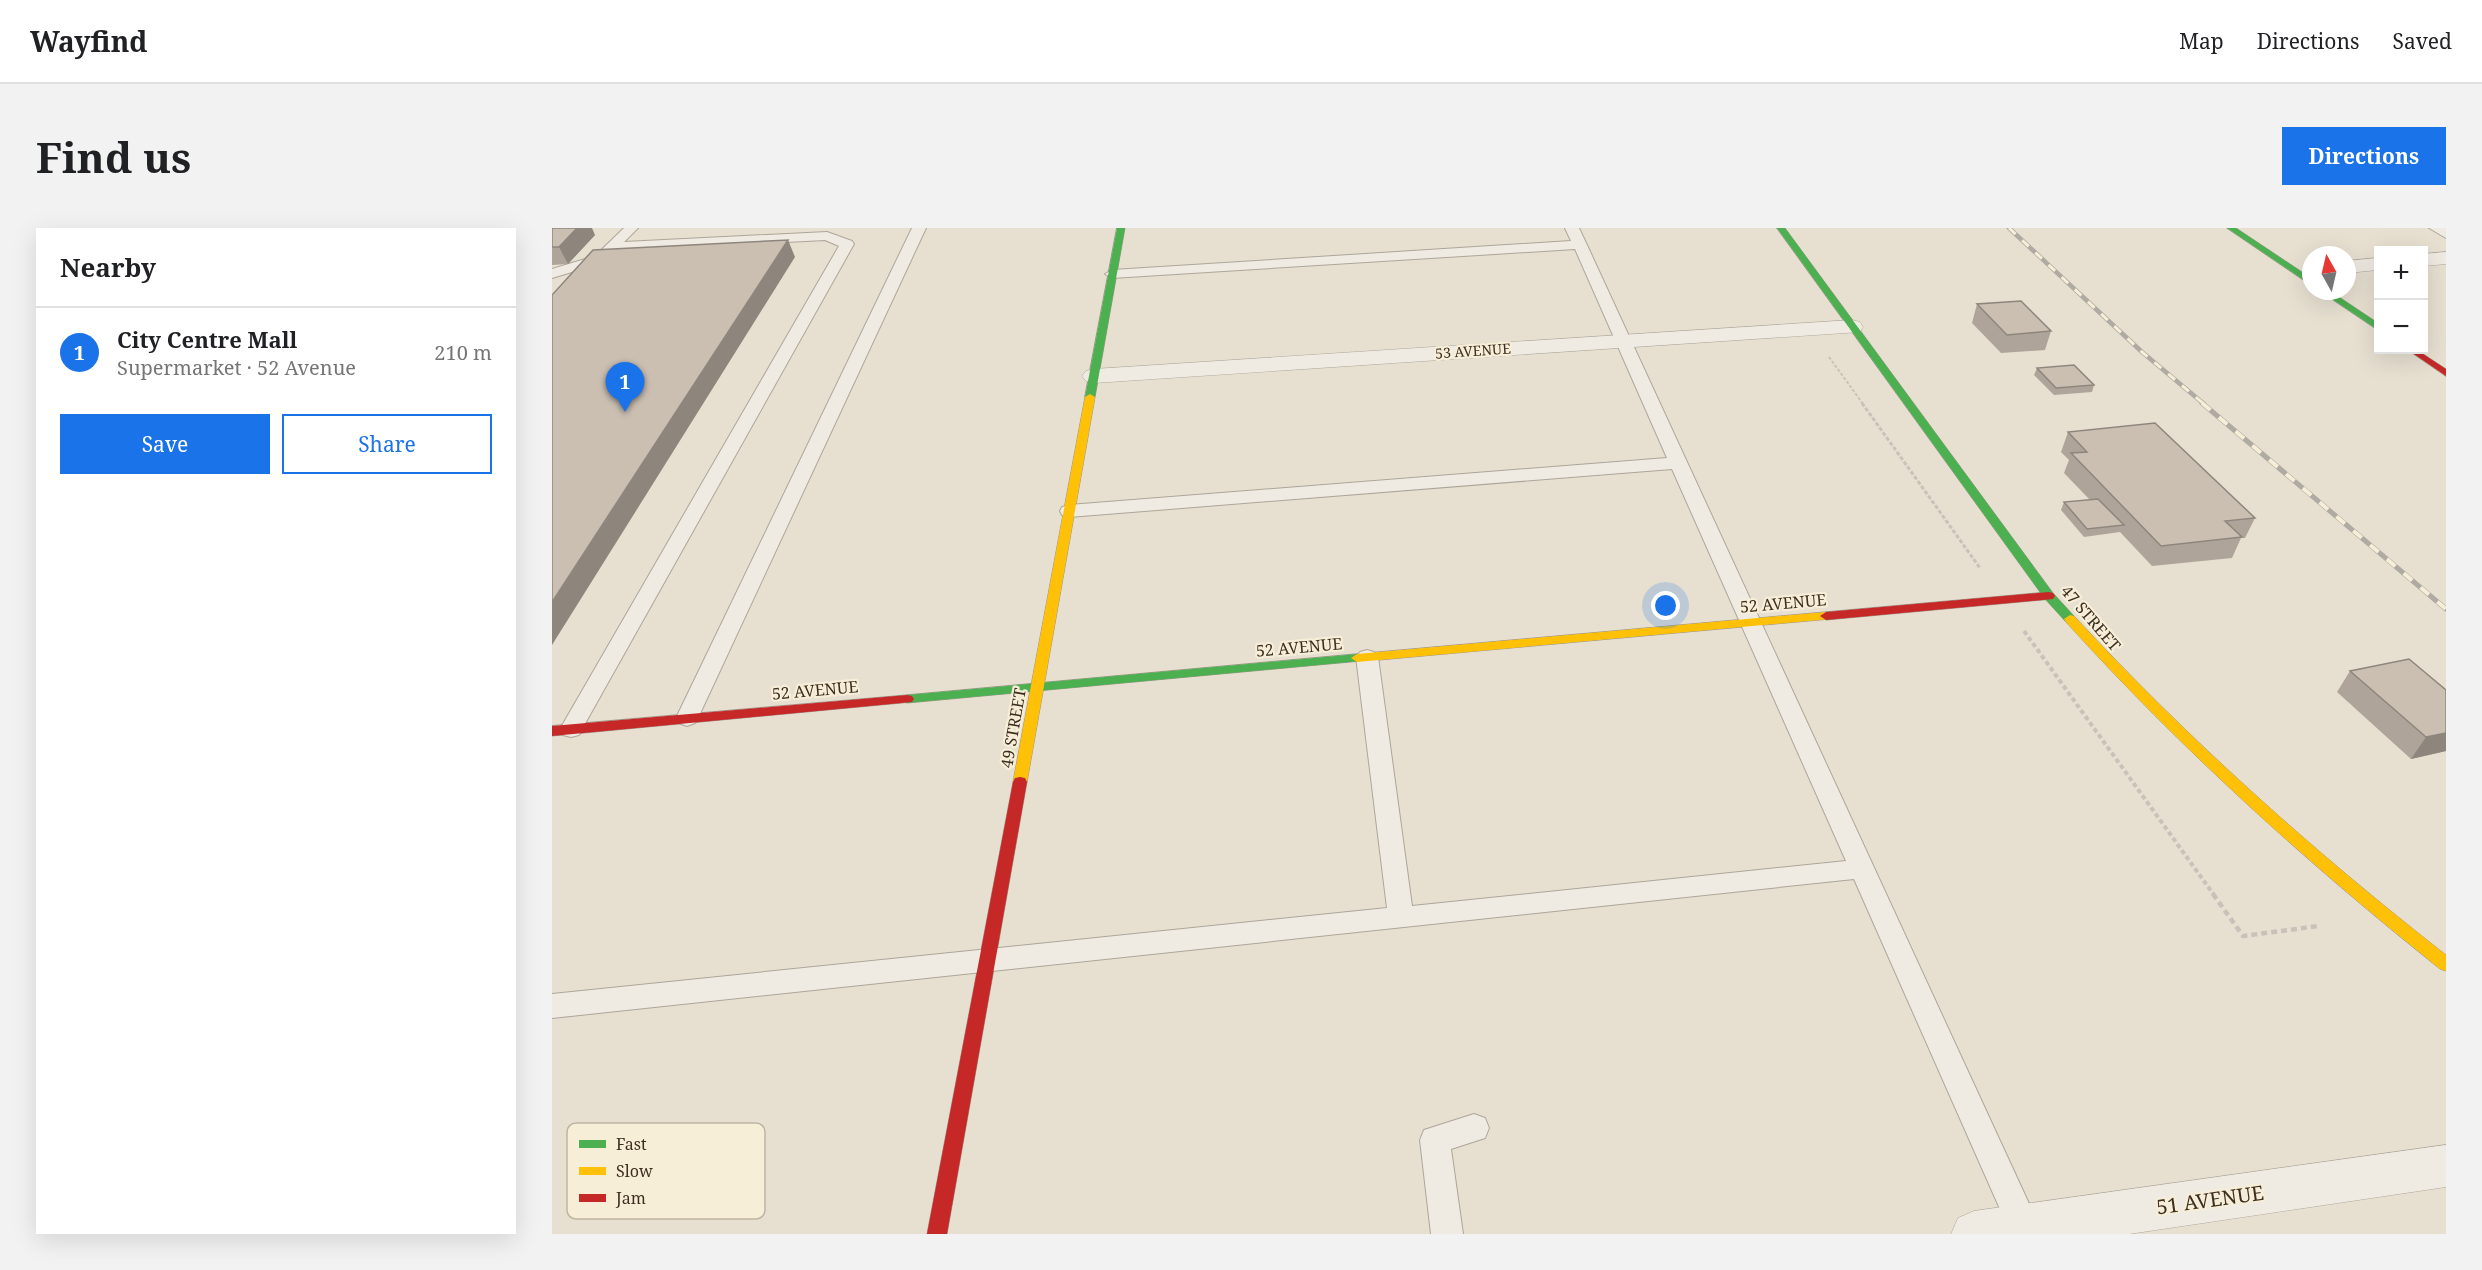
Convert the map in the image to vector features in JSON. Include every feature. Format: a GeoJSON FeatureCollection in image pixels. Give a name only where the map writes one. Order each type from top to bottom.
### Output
{"type":"FeatureCollection","features":[{"type":"Feature","properties":{"kind":"street","name":"49 STREET"},"geometry":{"type":"LineString","coordinates":[[937,1234],[1121,228]]}},
{"type":"Feature","properties":{"kind":"street","name":"47 STREET"},"geometry":{"type":"LineString","coordinates":[[1781,228],[2049,596],[2096,650],[2234,787],[2361,900],[2446,964]]}},
{"type":"Feature","properties":{"kind":"street"},"geometry":{"type":"LineString","coordinates":[[2231,228],[2302,272]]}},
{"type":"Feature","properties":{"kind":"street"},"geometry":{"type":"LineString","coordinates":[[2428,260],[2446,258]]}},
{"type":"Feature","properties":{"kind":"street"},"geometry":{"type":"LineString","coordinates":[[2356,266],[2374,264]]}},
{"type":"Feature","properties":{"kind":"street"},"geometry":{"type":"LineString","coordinates":[[2338,300],[2374,324]]}},
{"type":"Feature","properties":{"kind":"street","name":"53 AVENUE"},"geometry":{"type":"LineString","coordinates":[[1094,376],[1852,327]]}},
{"type":"Feature","properties":{"kind":"street"},"geometry":{"type":"LineString","coordinates":[[2418,354],[2446,372]]}},
{"type":"Feature","properties":{"kind":"street","name":"52 AVENUE"},"geometry":{"type":"LineString","coordinates":[[552,731],[2049,596]]}},
{"type":"Feature","properties":{"kind":"street","name":"51 AVENUE"},"geometry":{"type":"LineString","coordinates":[[1974,1234],[2025,1230],[2445,1168]]}},
{"type":"Feature","properties":{"kind":"lane"},"geometry":{"type":"LineString","coordinates":[[552,274],[600,259],[631,228]]}},
{"type":"Feature","properties":{"kind":"lane"},"geometry":{"type":"LineString","coordinates":[[687,718],[918,228]]}},
{"type":"Feature","properties":{"kind":"lane"},"geometry":{"type":"LineString","coordinates":[[1572,228],[2025,1230]]}},
{"type":"Feature","properties":{"kind":"lane"},"geometry":{"type":"LineString","coordinates":[[2436,228],[2446,234]]}},
{"type":"Feature","properties":{"kind":"lane"},"geometry":{"type":"LineString","coordinates":[[571,729],[847,244],[830,232],[612,247]]}},
{"type":"Feature","properties":{"kind":"lane"},"geometry":{"type":"LineString","coordinates":[[1112,274],[1580,245]]}},
{"type":"Feature","properties":{"kind":"lane"},"geometry":{"type":"LineString","coordinates":[[1069,511],[1677,463]]}},
{"type":"Feature","properties":{"kind":"lane"},"geometry":{"type":"LineString","coordinates":[[1367,657],[1401,917]]}},
{"type":"Feature","properties":{"kind":"lane"},"geometry":{"type":"LineString","coordinates":[[552,1006],[1861,869]]}},
{"type":"Feature","properties":{"kind":"lane"},"geometry":{"type":"LineString","coordinates":[[1447,1234],[1434,1140],[1474,1128]]}},
{"type":"Feature","properties":{"kind":"building"},"geometry":{"type":"Polygon","coordinates":[[[552,228],[577,228],[559,247],[552,247],[552,228]]]}},
{"type":"Feature","properties":{"kind":"building"},"geometry":{"type":"Polygon","coordinates":[[[788,240],[552,602],[552,295],[593,250],[788,240]]]}},
{"type":"Feature","properties":{"kind":"building"},"geometry":{"type":"Polygon","coordinates":[[[2021,301],[2051,331],[2007,335],[1977,304],[2021,301]]]}},
{"type":"Feature","properties":{"kind":"building"},"geometry":{"type":"Polygon","coordinates":[[[2074,365],[2094,385],[2056,388],[2037,368],[2074,365]]]}},
{"type":"Feature","properties":{"kind":"building"},"geometry":{"type":"Polygon","coordinates":[[[2155,423],[2255,518],[2225,521],[2242,537],[2161,546],[2071,453],[2087,452],[2068,432],[2155,423]]]}},
{"type":"Feature","properties":{"kind":"building"},"geometry":{"type":"Polygon","coordinates":[[[2098,499],[2124,525],[2087,529],[2064,502],[2098,499]]]}},
{"type":"Feature","properties":{"kind":"building"},"geometry":{"type":"Polygon","coordinates":[[[2409,659],[2446,690],[2446,733],[2426,737],[2350,671],[2409,659]]]}},
{"type":"Feature","properties":{"kind":"railway"},"geometry":{"type":"LineString","coordinates":[[2009,228],[2142,352],[2204,404]]}},
{"type":"Feature","properties":{"kind":"railway"},"geometry":{"type":"LineString","coordinates":[[2202,403],[2446,609]]}},
{"type":"Feature","properties":{"kind":"traffic: fast"},"geometry":{"type":"LineString","coordinates":[[1090,397],[1121,228]]}},
{"type":"Feature","properties":{"kind":"traffic: fast"},"geometry":{"type":"LineString","coordinates":[[1781,228],[2049,596],[2070,619]]}},
{"type":"Feature","properties":{"kind":"traffic: fast"},"geometry":{"type":"LineString","coordinates":[[2231,228],[2302,276]]}},
{"type":"Feature","properties":{"kind":"traffic: fast"},"geometry":{"type":"LineString","coordinates":[[2338,300],[2374,324]]}},
{"type":"Feature","properties":{"kind":"traffic: fast"},"geometry":{"type":"LineString","coordinates":[[907,699],[1357,658]]}},
{"type":"Feature","properties":{"kind":"traffic: slow"},"geometry":{"type":"LineString","coordinates":[[1020,782],[1090,397]]}},
{"type":"Feature","properties":{"kind":"traffic: slow"},"geometry":{"type":"LineString","coordinates":[[1357,658],[1826,616]]}},
{"type":"Feature","properties":{"kind":"traffic: slow"},"geometry":{"type":"LineString","coordinates":[[2070,619],[2203,757],[2346,884],[2446,964]]}},
{"type":"Feature","properties":{"kind":"traffic: jam"},"geometry":{"type":"LineString","coordinates":[[2418,354],[2446,373]]}},
{"type":"Feature","properties":{"kind":"traffic: jam"},"geometry":{"type":"LineString","coordinates":[[1826,616],[2049,596]]}},
{"type":"Feature","properties":{"kind":"traffic: jam"},"geometry":{"type":"LineString","coordinates":[[552,731],[907,699]]}},
{"type":"Feature","properties":{"kind":"traffic: jam"},"geometry":{"type":"LineString","coordinates":[[937,1234],[1020,782]]}},
{"type":"Feature","properties":{"kind":"place","name":"City Centre Mall"},"geometry":{"type":"Point","coordinates":[625,412]}}]}
